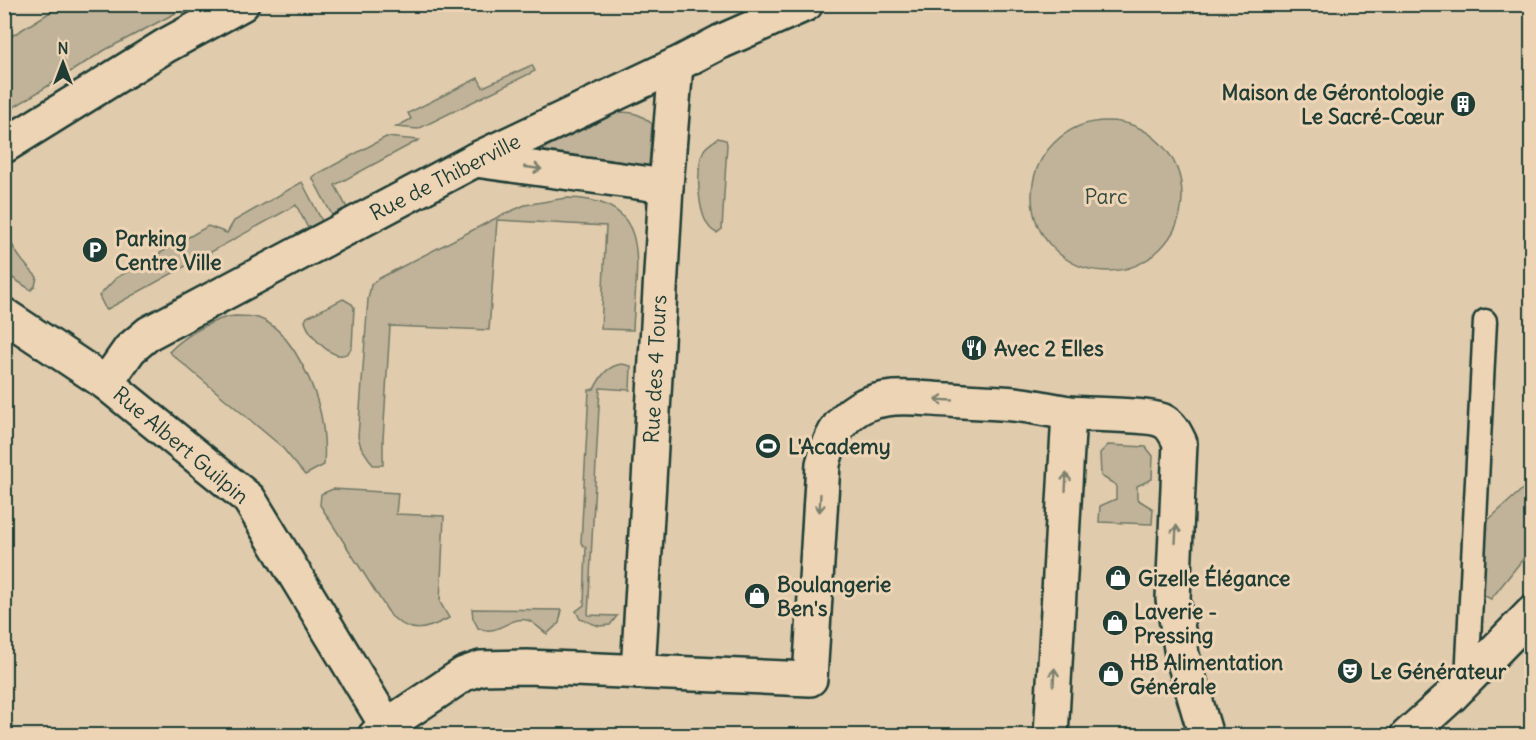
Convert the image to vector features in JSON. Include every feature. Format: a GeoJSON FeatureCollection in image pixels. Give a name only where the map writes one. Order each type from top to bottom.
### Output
{"type":"FeatureCollection","features":[{"type":"Feature","properties":{"kind":"street"},"geometry":{"type":"LineString","coordinates":[[4,146],[165,46],[242,4]]}},
{"type":"Feature","properties":{"kind":"street","name":"Rue de Thiberville"},"geometry":{"type":"LineString","coordinates":[[106,382],[130,349],[149,333],[475,160],[720,42],[806,4]]}},
{"type":"Feature","properties":{"kind":"street","name":"Rue des 4 Tours"},"geometry":{"type":"LineString","coordinates":[[638,672],[666,186],[676,65]]}},
{"type":"Feature","properties":{"kind":"street"},"geometry":{"type":"LineString","coordinates":[[475,160],[666,186]]}},
{"type":"Feature","properties":{"kind":"street","name":"Rue Albert Guilpin"},"geometry":{"type":"LineString","coordinates":[[4,315],[106,382],[249,499],[384,732]]}},
{"type":"Feature","properties":{"kind":"street"},"geometry":{"type":"LineString","coordinates":[[384,732],[464,674],[481,668],[527,667],[810,679],[823,464],[833,433],[845,418],[860,407],[879,400],[902,398],[1015,404],[1069,413],[1151,418],[1164,421],[1175,432],[1180,443],[1173,599],[1182,655],[1206,735]]}},
{"type":"Feature","properties":{"kind":"street"},"geometry":{"type":"LineString","coordinates":[[1052,735],[1069,413]]}},
{"type":"Feature","properties":{"kind":"street"},"geometry":{"type":"LineString","coordinates":[[1407,735],[1467,680],[1532,613]]}},
{"type":"Feature","properties":{"kind":"lane"},"geometry":{"type":"LineString","coordinates":[[1467,680],[1485,321]]}},
{"type":"Feature","properties":{"kind":"green space"},"geometry":{"type":"Polygon","coordinates":[[[62,5],[191,5],[105,50],[5,113],[5,40],[62,5]]]}},
{"type":"Feature","properties":{"kind":"green space"},"geometry":{"type":"Polygon","coordinates":[[[532,65],[535,71],[418,129],[396,127],[411,119],[408,113],[478,78],[483,87],[532,65]]]}},
{"type":"Feature","properties":{"kind":"green space"},"geometry":{"type":"Polygon","coordinates":[[[619,112],[637,114],[652,124],[649,166],[644,169],[540,154],[546,147],[619,112]]]}},
{"type":"Feature","properties":{"kind":"green space","name":"Parc"},"geometry":{"type":"Polygon","coordinates":[[[1107,121],[1136,127],[1160,143],[1176,167],[1182,196],[1176,225],[1160,249],[1136,265],[1107,271],[1078,265],[1054,249],[1038,225],[1032,196],[1038,167],[1054,143],[1078,127],[1107,121]]]}},
{"type":"Feature","properties":{"kind":"green space"},"geometry":{"type":"Polygon","coordinates":[[[386,137],[419,140],[335,185],[347,208],[332,215],[312,177],[386,137]]]}},
{"type":"Feature","properties":{"kind":"green space"},"geometry":{"type":"Polygon","coordinates":[[[718,138],[726,140],[727,144],[722,229],[717,233],[710,228],[701,208],[699,169],[704,150],[718,138]]]}},
{"type":"Feature","properties":{"kind":"green space"},"geometry":{"type":"Polygon","coordinates":[[[302,182],[322,221],[308,228],[296,205],[106,310],[99,296],[116,278],[208,226],[227,233],[234,221],[302,182]]]}},
{"type":"Feature","properties":{"kind":"green space"},"geometry":{"type":"Polygon","coordinates":[[[566,198],[595,201],[615,210],[628,223],[634,240],[637,260],[633,330],[601,329],[606,226],[497,220],[489,330],[390,326],[383,465],[373,465],[361,447],[358,437],[371,285],[378,279],[500,216],[525,205],[566,198]]]}},
{"type":"Feature","properties":{"kind":"green space"},"geometry":{"type":"Polygon","coordinates":[[[9,200],[7,224],[11,243],[37,277],[35,286],[31,290],[5,273],[5,203],[9,200]]]}},
{"type":"Feature","properties":{"kind":"green space"},"geometry":{"type":"Polygon","coordinates":[[[343,299],[354,307],[352,347],[347,353],[340,355],[325,349],[312,335],[305,321],[307,317],[343,299]]]}},
{"type":"Feature","properties":{"kind":"green space"},"geometry":{"type":"Polygon","coordinates":[[[235,316],[258,318],[275,327],[303,365],[315,392],[324,435],[324,465],[305,475],[281,446],[169,352],[182,340],[200,329],[218,320],[235,316]]]}},
{"type":"Feature","properties":{"kind":"green space"},"geometry":{"type":"Polygon","coordinates":[[[622,364],[631,366],[630,390],[600,388],[588,615],[617,616],[610,625],[599,626],[580,619],[576,611],[584,605],[586,548],[581,543],[589,390],[594,389],[608,369],[622,364]]]}},
{"type":"Feature","properties":{"kind":"green space"},"geometry":{"type":"Polygon","coordinates":[[[1531,385],[1531,549],[1491,599],[1483,595],[1487,521],[1526,486],[1531,385]]]}},
{"type":"Feature","properties":{"kind":"green space"},"geometry":{"type":"Polygon","coordinates":[[[1108,445],[1146,447],[1153,456],[1152,479],[1137,486],[1137,499],[1153,509],[1152,524],[1099,522],[1100,506],[1116,499],[1116,485],[1101,476],[1100,453],[1108,445]]]}},
{"type":"Feature","properties":{"kind":"green space"},"geometry":{"type":"Polygon","coordinates":[[[333,489],[398,493],[396,514],[444,516],[440,602],[449,618],[419,629],[406,626],[391,616],[320,505],[321,494],[333,489]]]}},
{"type":"Feature","properties":{"kind":"green space"},"geometry":{"type":"Polygon","coordinates":[[[472,609],[562,610],[559,623],[547,634],[527,620],[514,621],[492,630],[478,628],[472,609]]]}},
{"type":"Feature","properties":{"kind":"place","name":"Maison de Gérontologie Le Sacré-Cœur"},"geometry":{"type":"Point","coordinates":[1463,104]}},
{"type":"Feature","properties":{"kind":"place","name":"Parking Centre Ville"},"geometry":{"type":"Point","coordinates":[95,250]}},
{"type":"Feature","properties":{"kind":"place","name":"Avec 2 Elles"},"geometry":{"type":"Point","coordinates":[974,348]}},
{"type":"Feature","properties":{"kind":"place","name":"L'Academy"},"geometry":{"type":"Point","coordinates":[768,446]}},
{"type":"Feature","properties":{"kind":"place","name":"Gizelle Élégance"},"geometry":{"type":"Point","coordinates":[1118,578]}},
{"type":"Feature","properties":{"kind":"place","name":"Boulangerie Ben's"},"geometry":{"type":"Point","coordinates":[757,596]}},
{"type":"Feature","properties":{"kind":"place","name":"Laverie - Pressing"},"geometry":{"type":"Point","coordinates":[1115,623]}},
{"type":"Feature","properties":{"kind":"place","name":"Le Générateur"},"geometry":{"type":"Point","coordinates":[1350,671]}},
{"type":"Feature","properties":{"kind":"place","name":"HB Alimentation Générale"},"geometry":{"type":"Point","coordinates":[1111,674]}}]}
